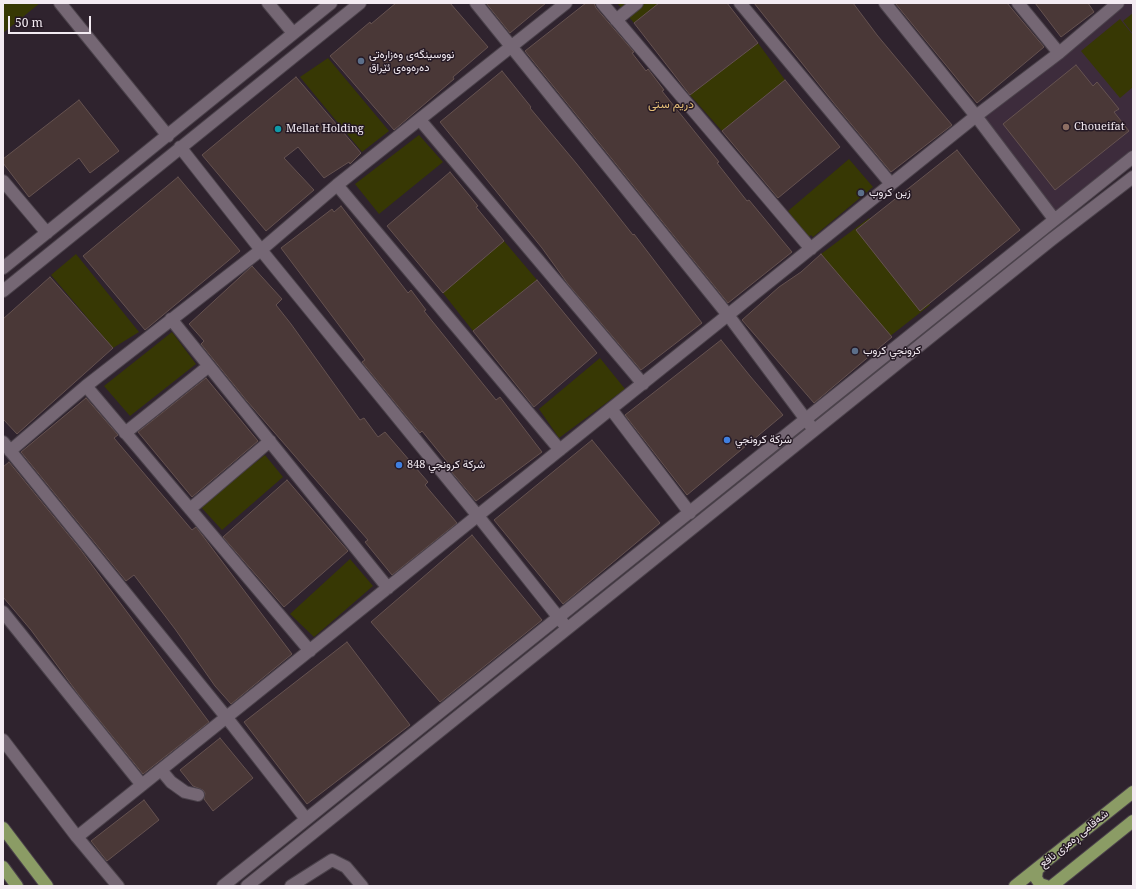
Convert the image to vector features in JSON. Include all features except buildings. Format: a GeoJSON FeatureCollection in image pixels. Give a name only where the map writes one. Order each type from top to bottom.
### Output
{"type":"FeatureCollection","features":[{"type":"Feature","properties":{"kind":"main road","name":"شەقامی ڕەمزی نافع"},"geometry":{"type":"LineString","coordinates":[[1015,886],[1133,792]]}},
{"type":"Feature","properties":{"kind":"main road","name":"شەقامی ڕەمزی نافع"},"geometry":{"type":"LineString","coordinates":[[1050,885],[1133,821]]}},
{"type":"Feature","properties":{"kind":"main road"},"geometry":{"type":"LineString","coordinates":[[3,828],[47,886]]}},
{"type":"Feature","properties":{"kind":"main road"},"geometry":{"type":"LineString","coordinates":[[1043,864],[1037,870],[1036,878],[1040,884],[1050,885]]}},
{"type":"Feature","properties":{"kind":"main road"},"geometry":{"type":"LineString","coordinates":[[3,867],[17,886]]}},
{"type":"Feature","properties":{"kind":"street"},"geometry":{"type":"LineString","coordinates":[[60,3],[168,136]]}},
{"type":"Feature","properties":{"kind":"street"},"geometry":{"type":"LineString","coordinates":[[268,3],[293,33]]}},
{"type":"Feature","properties":{"kind":"street"},"geometry":{"type":"LineString","coordinates":[[3,268],[47,234],[331,3]]}},
{"type":"Feature","properties":{"kind":"street"},"geometry":{"type":"LineString","coordinates":[[3,291],[360,3]]}},
{"type":"Feature","properties":{"kind":"street"},"geometry":{"type":"LineString","coordinates":[[476,3],[728,315],[814,431]]}},
{"type":"Feature","properties":{"kind":"street"},"geometry":{"type":"LineString","coordinates":[[306,819],[227,718],[7,446],[261,250],[337,186],[566,3]]}},
{"type":"Feature","properties":{"kind":"street"},"geometry":{"type":"LineString","coordinates":[[602,3],[811,249]]}},
{"type":"Feature","properties":{"kind":"street"},"geometry":{"type":"LineString","coordinates":[[616,20],[637,3]]}},
{"type":"Feature","properties":{"kind":"street"},"geometry":{"type":"LineString","coordinates":[[740,3],[891,184]]}},
{"type":"Feature","properties":{"kind":"street"},"geometry":{"type":"LineString","coordinates":[[885,3],[976,116],[1054,219]]}},
{"type":"Feature","properties":{"kind":"street"},"geometry":{"type":"LineString","coordinates":[[1018,3],[1059,53]]}},
{"type":"Feature","properties":{"kind":"street"},"geometry":{"type":"LineString","coordinates":[[77,837],[976,116],[1059,53],[1118,3]]}},
{"type":"Feature","properties":{"kind":"street"},"geometry":{"type":"LineString","coordinates":[[203,107],[214,120]]}},
{"type":"Feature","properties":{"kind":"street"},"geometry":{"type":"LineString","coordinates":[[420,120],[643,384]]}},
{"type":"Feature","properties":{"kind":"street"},"geometry":{"type":"LineString","coordinates":[[180,147],[261,250],[568,629]]}},
{"type":"Feature","properties":{"kind":"street"},"geometry":{"type":"LineString","coordinates":[[148,152],[158,165]]}},
{"type":"Feature","properties":{"kind":"street"},"geometry":{"type":"LineString","coordinates":[[223,886],[1133,157]]}},
{"type":"Feature","properties":{"kind":"street"},"geometry":{"type":"LineString","coordinates":[[247,886],[1051,240],[1133,177]]}},
{"type":"Feature","properties":{"kind":"street"},"geometry":{"type":"LineString","coordinates":[[3,181],[47,234]]}},
{"type":"Feature","properties":{"kind":"street"},"geometry":{"type":"LineString","coordinates":[[337,186],[560,450]]}},
{"type":"Feature","properties":{"kind":"street"},"geometry":{"type":"LineString","coordinates":[[940,311],[949,322]]}},
{"type":"Feature","properties":{"kind":"street"},"geometry":{"type":"LineString","coordinates":[[171,319],[388,588]]}},
{"type":"Feature","properties":{"kind":"street"},"geometry":{"type":"LineString","coordinates":[[125,433],[209,366]]}},
{"type":"Feature","properties":{"kind":"street"},"geometry":{"type":"LineString","coordinates":[[86,386],[310,651]]}},
{"type":"Feature","properties":{"kind":"street"},"geometry":{"type":"LineString","coordinates":[[610,410],[690,513]]}},
{"type":"Feature","properties":{"kind":"street"},"geometry":{"type":"LineString","coordinates":[[190,509],[270,441]]}},
{"type":"Feature","properties":{"kind":"street"},"geometry":{"type":"LineString","coordinates":[[3,612],[142,785]]}},
{"type":"Feature","properties":{"kind":"street"},"geometry":{"type":"LineString","coordinates":[[3,740],[77,837],[118,886]]}},
{"type":"Feature","properties":{"kind":"street"},"geometry":{"type":"LineString","coordinates":[[161,770],[171,782],[184,792],[198,795]]}},
{"type":"Feature","properties":{"kind":"street"},"geometry":{"type":"LineString","coordinates":[[280,841],[289,852]]}},
{"type":"Feature","properties":{"kind":"street"},"geometry":{"type":"LineString","coordinates":[[291,886],[332,860],[346,867],[362,886]]}},
{"type":"Feature","properties":{"kind":"shaded area"},"geometry":{"type":"Polygon","coordinates":[[[3,3],[40,3],[3,33],[3,3]]]}},
{"type":"Feature","properties":{"kind":"shaded area"},"geometry":{"type":"Polygon","coordinates":[[[617,3],[659,3],[634,23],[617,3]]]}},
{"type":"Feature","properties":{"kind":"shaded area"},"geometry":{"type":"Polygon","coordinates":[[[1115,3],[1133,3],[1133,157],[1054,219],[976,116],[1115,3]]]}},
{"type":"Feature","properties":{"kind":"shaded area"},"geometry":{"type":"Polygon","coordinates":[[[1133,13],[1133,34],[1123,21],[1133,13]]]}},
{"type":"Feature","properties":{"kind":"shaded area"},"geometry":{"type":"Polygon","coordinates":[[[1120,19],[1133,35],[1133,87],[1120,98],[1081,51],[1120,19]]]}},
{"type":"Feature","properties":{"kind":"shaded area"},"geometry":{"type":"Polygon","coordinates":[[[758,43],[785,80],[722,131],[690,95],[758,43]]]}},
{"type":"Feature","properties":{"kind":"shaded area"},"geometry":{"type":"Polygon","coordinates":[[[328,58],[389,131],[362,152],[300,77],[328,58]]]}},
{"type":"Feature","properties":{"kind":"shaded area"},"geometry":{"type":"Polygon","coordinates":[[[419,135],[443,162],[379,214],[355,184],[419,135]]]}},
{"type":"Feature","properties":{"kind":"shaded area"},"geometry":{"type":"Polygon","coordinates":[[[849,159],[873,187],[813,237],[811,235],[808,238],[788,211],[849,159]]]}},
{"type":"Feature","properties":{"kind":"shaded area"},"geometry":{"type":"Polygon","coordinates":[[[869,218],[930,305],[889,337],[821,254],[869,218]]]}},
{"type":"Feature","properties":{"kind":"shaded area"},"geometry":{"type":"Polygon","coordinates":[[[504,241],[537,280],[473,331],[443,293],[504,241]]]}},
{"type":"Feature","properties":{"kind":"shaded area"},"geometry":{"type":"Polygon","coordinates":[[[76,254],[139,332],[113,348],[51,275],[76,254]]]}},
{"type":"Feature","properties":{"kind":"shaded area"},"geometry":{"type":"Polygon","coordinates":[[[172,332],[196,364],[130,416],[104,386],[172,332]]]}},
{"type":"Feature","properties":{"kind":"shaded area"},"geometry":{"type":"Polygon","coordinates":[[[600,358],[625,389],[559,438],[539,409],[600,358]]]}},
{"type":"Feature","properties":{"kind":"shaded area"},"geometry":{"type":"Polygon","coordinates":[[[265,455],[283,477],[222,530],[200,506],[265,455]]]}},
{"type":"Feature","properties":{"kind":"shaded area"},"geometry":{"type":"Polygon","coordinates":[[[350,559],[373,586],[314,637],[290,614],[350,559]]]}},
{"type":"Feature","properties":{"kind":"place","name":"نووسینگەی وەزارەتی دەرەوەی ئێراق"},"geometry":{"type":"Point","coordinates":[361,61]}},
{"type":"Feature","properties":{"kind":"place","name":"Choueifat"},"geometry":{"type":"Point","coordinates":[1066,127]}},
{"type":"Feature","properties":{"kind":"place","name":"Mellat Holding"},"geometry":{"type":"Point","coordinates":[278,129]}},
{"type":"Feature","properties":{"kind":"place","name":"زين كروب"},"geometry":{"type":"Point","coordinates":[861,193]}},
{"type":"Feature","properties":{"kind":"place","name":"كرونجي كروب"},"geometry":{"type":"Point","coordinates":[855,351]}},
{"type":"Feature","properties":{"kind":"place","name":"شركة كرونجي"},"geometry":{"type":"Point","coordinates":[727,440]}},
{"type":"Feature","properties":{"kind":"place","name":"شركة كرونجي 848"},"geometry":{"type":"Point","coordinates":[399,465]}},
{"type":"Feature","properties":{"kind":"district","name":"دریم ستی"},"geometry":{"type":"Point","coordinates":[671,105]}}]}
